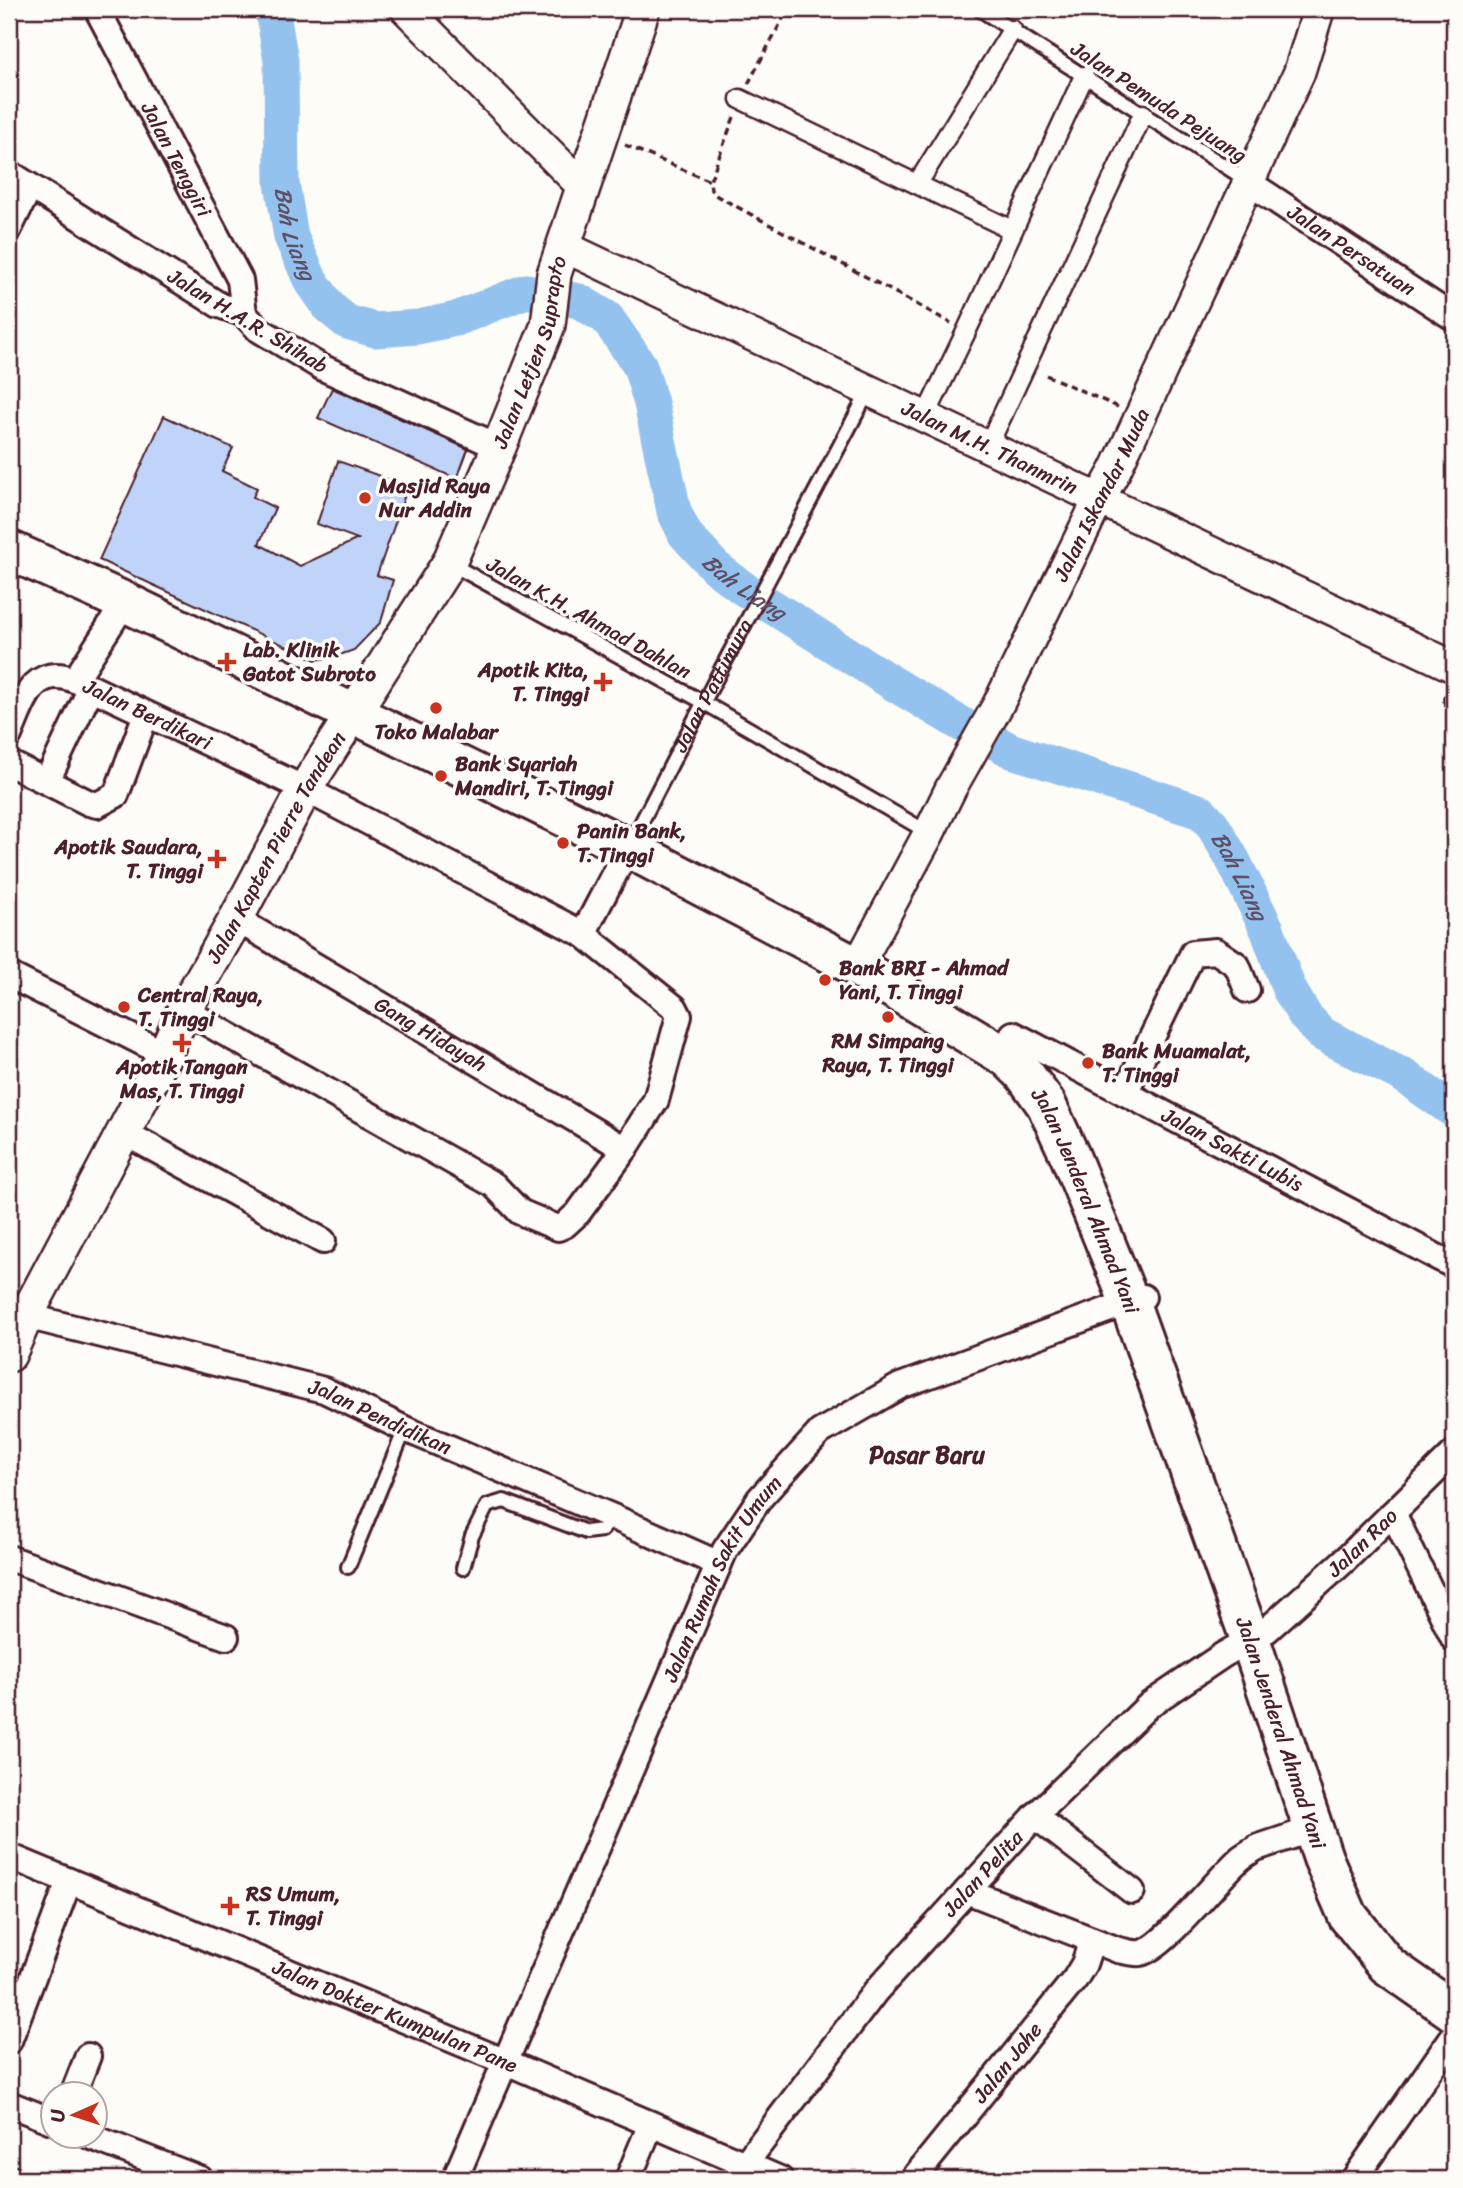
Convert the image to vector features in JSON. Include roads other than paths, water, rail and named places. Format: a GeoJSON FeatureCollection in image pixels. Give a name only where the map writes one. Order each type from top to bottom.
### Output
{"type":"FeatureCollection","features":[{"type":"Feature","properties":{"kind":"main road","name":"Jalan Letjen Suprapto"},"geometry":{"type":"LineString","coordinates":[[360,701],[449,563],[499,447],[548,325],[559,260],[643,9]]}},
{"type":"Feature","properties":{"kind":"main road"},"geometry":{"type":"LineString","coordinates":[[9,533],[360,701]]}},
{"type":"Feature","properties":{"kind":"main road"},"geometry":{"type":"LineString","coordinates":[[9,550],[360,701]]}},
{"type":"Feature","properties":{"kind":"main road","name":"Jalan Kapten Pierre Tandean"},"geometry":{"type":"LineString","coordinates":[[9,1355],[17,1313],[123,1132],[165,1054],[184,1010],[305,789],[360,701]]}},
{"type":"Feature","properties":{"kind":"main road","name":"Jalan Jenderal Ahmad Yani"},"geometry":{"type":"LineString","coordinates":[[360,701],[1013,1034],[1039,1056],[1063,1086],[1082,1126],[1137,1299],[1341,1853],[1367,1905],[1402,1946],[1454,1987]]}},
{"type":"Feature","properties":{"kind":"main road","name":"Jalan Jenderal Ahmad Yani"},"geometry":{"type":"LineString","coordinates":[[862,959],[1008,1058],[1025,1075],[1051,1115],[1137,1299]]}},
{"type":"Feature","properties":{"kind":"main road","name":"Jalan Jenderal Ahmad Yani"},"geometry":{"type":"LineString","coordinates":[[1259,1634],[1313,1829],[1348,1916],[1387,1965],[1454,2012]]}},
{"type":"Feature","properties":{"kind":"street","name":"Jalan Tenggiri"},"geometry":{"type":"LineString","coordinates":[[97,9],[240,280],[244,314]]}},
{"type":"Feature","properties":{"kind":"street"},"geometry":{"type":"LineString","coordinates":[[406,9],[583,187]]}},
{"type":"Feature","properties":{"kind":"street","name":"Jalan Iskandar Muda"},"geometry":{"type":"LineString","coordinates":[[862,959],[951,788],[998,705],[1115,471],[1299,73],[1319,9]]}},
{"type":"Feature","properties":{"kind":"street"},"geometry":{"type":"LineString","coordinates":[[918,183],[1012,30]]}},
{"type":"Feature","properties":{"kind":"street"},"geometry":{"type":"LineString","coordinates":[[925,416],[1084,76]]}},
{"type":"Feature","properties":{"kind":"street"},"geometry":{"type":"LineString","coordinates":[[740,99],[1012,230]]}},
{"type":"Feature","properties":{"kind":"street"},"geometry":{"type":"LineString","coordinates":[[988,446],[1143,114]]}},
{"type":"Feature","properties":{"kind":"street","name":"Jalan H.A.R. Shihab"},"geometry":{"type":"LineString","coordinates":[[9,173],[219,305],[244,314],[258,329],[321,367],[499,447]]}},
{"type":"Feature","properties":{"kind":"street","name":"Jalan Persatuan"},"geometry":{"type":"LineString","coordinates":[[1248,181],[1454,318]]}},
{"type":"Feature","properties":{"kind":"street"},"geometry":{"type":"LineString","coordinates":[[9,229],[30,186]]}},
{"type":"Feature","properties":{"kind":"street","name":"Jalan M.H. Thanmrin"},"geometry":{"type":"LineString","coordinates":[[559,260],[869,390],[1454,667]]}},
{"type":"Feature","properties":{"kind":"street","name":"Jalan Berdikari"},"geometry":{"type":"LineString","coordinates":[[125,602],[83,684],[305,789]]}},
{"type":"Feature","properties":{"kind":"street"},"geometry":{"type":"LineString","coordinates":[[9,735],[31,686],[44,679],[64,676],[83,684],[47,781]]}},
{"type":"Feature","properties":{"kind":"street"},"geometry":{"type":"LineString","coordinates":[[9,763],[89,803],[97,805],[107,802],[116,795],[146,714]]}},
{"type":"Feature","properties":{"kind":"street"},"geometry":{"type":"LineString","coordinates":[[184,1010],[494,1185],[520,1212],[558,1228],[578,1213],[625,1149],[656,1100],[679,1016],[675,1008],[583,934],[305,789]]}},
{"type":"Feature","properties":{"kind":"street","name":"Jalan Pattimura"},"geometry":{"type":"LineString","coordinates":[[583,934],[633,840]]}},
{"type":"Feature","properties":{"kind":"street","name":"Gang Hidayah"},"geometry":{"type":"LineString","coordinates":[[236,919],[625,1149]]}},
{"type":"Feature","properties":{"kind":"street"},"geometry":{"type":"LineString","coordinates":[[1125,1093],[1193,953],[1216,951],[1237,965],[1247,990]]}},
{"type":"Feature","properties":{"kind":"street"},"geometry":{"type":"LineString","coordinates":[[9,975],[165,1054]]}},
{"type":"Feature","properties":{"kind":"street","name":"Jalan Sakti Lubis"},"geometry":{"type":"LineString","coordinates":[[1013,1034],[1454,1266]]}},
{"type":"Feature","properties":{"kind":"street"},"geometry":{"type":"LineString","coordinates":[[123,1132],[323,1241]]}},
{"type":"Feature","properties":{"kind":"street","name":"Jalan Rumah Sakit Umum"},"geometry":{"type":"LineString","coordinates":[[455,2179],[725,1550],[760,1498],[820,1432],[900,1386],[1137,1299]]}},
{"type":"Feature","properties":{"kind":"street","name":"Jalan Pendidikan"},"geometry":{"type":"LineString","coordinates":[[17,1313],[324,1390],[405,1429],[719,1564]]}},
{"type":"Feature","properties":{"kind":"street","name":"Jalan Rao"},"geometry":{"type":"LineString","coordinates":[[1259,1634],[1346,1559],[1454,1453]]}},
{"type":"Feature","properties":{"kind":"street"},"geometry":{"type":"LineString","coordinates":[[1393,1513],[1454,1639]]}},
{"type":"Feature","properties":{"kind":"street"},"geometry":{"type":"LineString","coordinates":[[9,1558],[226,1637]]}},
{"type":"Feature","properties":{"kind":"street","name":"Jalan Pelita"},"geometry":{"type":"LineString","coordinates":[[745,2164],[875,1992],[1035,1816],[1149,1705],[1259,1634]]}},
{"type":"Feature","properties":{"kind":"street"},"geometry":{"type":"LineString","coordinates":[[1035,1816],[1132,1891]]}},
{"type":"Feature","properties":{"kind":"street"},"geometry":{"type":"LineString","coordinates":[[967,1891],[1091,1940],[1138,1954],[1164,1939],[1242,1857],[1256,1848],[1313,1829]]}},
{"type":"Feature","properties":{"kind":"street","name":"Jalan Dokter Kumpulan Pane"},"geometry":{"type":"LineString","coordinates":[[9,1856],[780,2179]]}},
{"type":"Feature","properties":{"kind":"street"},"geometry":{"type":"LineString","coordinates":[[9,2041],[68,1881]]}},
{"type":"Feature","properties":{"kind":"street","name":"Jalan Jahe"},"geometry":{"type":"LineString","coordinates":[[913,2179],[1075,1979],[1084,1964],[1091,1940]]}},
{"type":"Feature","properties":{"kind":"street"},"geometry":{"type":"LineString","coordinates":[[1354,2179],[1454,2035]]}},
{"type":"Feature","properties":{"kind":"street"},"geometry":{"type":"LineString","coordinates":[[79,2080],[88,2056]]}},
{"type":"Feature","properties":{"kind":"street"},"geometry":{"type":"LineString","coordinates":[[9,2104],[38,2115]]}},
{"type":"Feature","properties":{"kind":"street"},"geometry":{"type":"LineString","coordinates":[[628,2179],[651,2124]]}},
{"type":"Feature","properties":{"kind":"street"},"geometry":{"type":"LineString","coordinates":[[108,2143],[200,2179]]}},
{"type":"Feature","properties":{"kind":"lane","name":"Jalan Pemuda Pejuang"},"geometry":{"type":"LineString","coordinates":[[979,9],[1248,181]]}},
{"type":"Feature","properties":{"kind":"lane","name":"Jalan Pattimura"},"geometry":{"type":"LineString","coordinates":[[633,840],[703,702],[869,390]]}},
{"type":"Feature","properties":{"kind":"lane","name":"Jalan K.H. Ahmad Dahlan"},"geometry":{"type":"LineString","coordinates":[[449,563],[703,702],[929,833]]}},
{"type":"Feature","properties":{"kind":"lane"},"geometry":{"type":"LineString","coordinates":[[348,1567],[405,1429]]}},
{"type":"Feature","properties":{"kind":"lane"},"geometry":{"type":"LineString","coordinates":[[463,1568],[472,1536],[487,1506],[504,1501],[586,1532],[602,1530],[613,1517]]}},
{"type":"Feature","properties":{"kind":"waterway","name":"Bah Liang"},"geometry":{"type":"LineString","coordinates":[[270,9],[281,61],[282,183],[291,237],[310,279],[330,308],[347,322],[375,330],[418,327],[456,319],[526,291],[579,301],[607,318],[640,366],[651,403],[674,511],[685,534],[715,567],[744,589],[894,684],[1012,751],[1201,812],[1212,824],[1233,860],[1267,929],[1289,989],[1305,1016],[1322,1034],[1404,1076],[1454,1111]]}},
{"type":"Feature","properties":{"kind":"place","name":"Masjid Raya Nur Addin"},"geometry":{"type":"Point","coordinates":[365,498]}},
{"type":"Feature","properties":{"kind":"place","name":"Lab. Klinik Gatot Subroto"},"geometry":{"type":"Point","coordinates":[227,662]}},
{"type":"Feature","properties":{"kind":"place","name":"Apotik Kita, T. Tinggi"},"geometry":{"type":"Point","coordinates":[603,682]}},
{"type":"Feature","properties":{"kind":"place","name":"Toko Malabar"},"geometry":{"type":"Point","coordinates":[436,708]}},
{"type":"Feature","properties":{"kind":"place","name":"Bank Syariah Mandiri, T. Tinggi"},"geometry":{"type":"Point","coordinates":[441,776]}},
{"type":"Feature","properties":{"kind":"place","name":"Panin Bank, T. Tinggi"},"geometry":{"type":"Point","coordinates":[563,843]}},
{"type":"Feature","properties":{"kind":"place","name":"Apotik Saudara, T. Tinggi"},"geometry":{"type":"Point","coordinates":[217,859]}},
{"type":"Feature","properties":{"kind":"place","name":"Bank BRI - Ahmad Yani, T. Tinggi"},"geometry":{"type":"Point","coordinates":[825,980]}},
{"type":"Feature","properties":{"kind":"place","name":"Central Raya, T. Tinggi"},"geometry":{"type":"Point","coordinates":[124,1007]}},
{"type":"Feature","properties":{"kind":"place","name":"RM Simpang Raya, T. Tinggi"},"geometry":{"type":"Point","coordinates":[888,1017]}},
{"type":"Feature","properties":{"kind":"place","name":"Apotik Tangan Mas, T. Tinggi"},"geometry":{"type":"Point","coordinates":[182,1043]}},
{"type":"Feature","properties":{"kind":"place","name":"Bank Muamalat, T. Tinggi"},"geometry":{"type":"Point","coordinates":[1088,1063]}},
{"type":"Feature","properties":{"kind":"place","name":"RS Umum, T. Tinggi"},"geometry":{"type":"Point","coordinates":[230,1906]}},
{"type":"Feature","properties":{"kind":"district","name":"Pasar Baru"},"geometry":{"type":"Point","coordinates":[927,1455]}}]}
